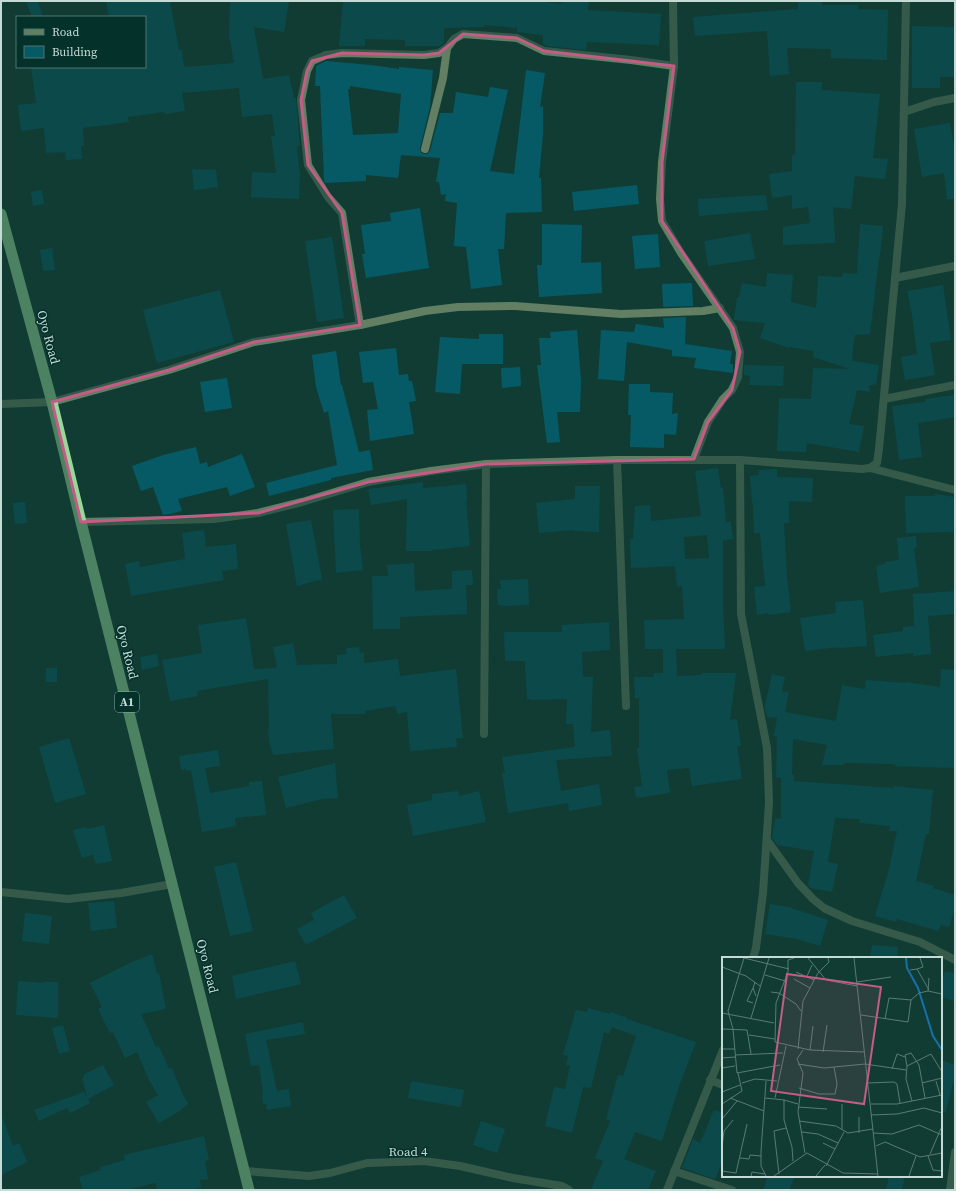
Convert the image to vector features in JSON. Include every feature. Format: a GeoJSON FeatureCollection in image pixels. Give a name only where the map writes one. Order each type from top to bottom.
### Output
{"type":"FeatureCollection","features":[{"type":"Feature","properties":{"kind":"highway","name":"Oyo Road"},"geometry":{"type":"LineString","coordinates":[[1,214],[52,402],[249,1190]]}},
{"type":"Feature","properties":{"kind":"street"},"geometry":{"type":"LineString","coordinates":[[673,1],[674,66],[662,162],[660,199],[662,221],[681,253],[733,328],[740,352],[738,377],[732,390],[723,399],[708,422],[694,459]]}},
{"type":"Feature","properties":{"kind":"street"},"geometry":{"type":"LineString","coordinates":[[870,468],[877,463],[902,204],[906,1]]}},
{"type":"Feature","properties":{"kind":"street"},"geometry":{"type":"LineString","coordinates":[[360,325],[342,213],[328,197],[308,165],[301,100],[306,71],[312,60],[326,55],[342,53],[424,55],[439,53],[454,39],[463,34],[518,38],[544,51],[674,66]]}},
{"type":"Feature","properties":{"kind":"street"},"geometry":{"type":"LineString","coordinates":[[425,149],[443,78],[446,48]]}},
{"type":"Feature","properties":{"kind":"street"},"geometry":{"type":"LineString","coordinates":[[904,112],[934,102],[955,98]]}},
{"type":"Feature","properties":{"kind":"street"},"geometry":{"type":"LineString","coordinates":[[895,278],[955,266]]}},
{"type":"Feature","properties":{"kind":"street"},"geometry":{"type":"LineString","coordinates":[[1,404],[52,402],[169,370],[254,342],[360,325],[425,311],[458,307],[515,306],[621,314],[703,311],[720,308]]}},
{"type":"Feature","properties":{"kind":"street"},"geometry":{"type":"LineString","coordinates":[[884,399],[955,385]]}},
{"type":"Feature","properties":{"kind":"street"},"geometry":{"type":"LineString","coordinates":[[617,460],[626,706]]}},
{"type":"Feature","properties":{"kind":"street"},"geometry":{"type":"LineString","coordinates":[[81,522],[214,519],[258,513],[302,502],[368,482],[431,471],[486,464],[617,460],[740,460],[862,469],[870,468],[955,490]]}},
{"type":"Feature","properties":{"kind":"street"},"geometry":{"type":"LineString","coordinates":[[740,460],[741,614],[767,748],[769,803],[763,893],[756,948],[753,957]]}},
{"type":"Feature","properties":{"kind":"street"},"geometry":{"type":"LineString","coordinates":[[484,734],[486,464]]}},
{"type":"Feature","properties":{"kind":"street"},"geometry":{"type":"LineString","coordinates":[[767,840],[798,882],[813,899],[824,908],[852,921],[920,942],[955,960]]}},
{"type":"Feature","properties":{"kind":"street"},"geometry":{"type":"LineString","coordinates":[[1,892],[68,899],[121,894],[172,884]]}},
{"type":"Feature","properties":{"kind":"street"},"geometry":{"type":"LineString","coordinates":[[667,1190],[722,1052]]}},
{"type":"Feature","properties":{"kind":"street"},"geometry":{"type":"LineString","coordinates":[[710,1080],[722,1085]]}},
{"type":"Feature","properties":{"kind":"street"},"geometry":{"type":"LineString","coordinates":[[950,1190],[955,1152]]}},
{"type":"Feature","properties":{"kind":"street","name":"Road 4"},"geometry":{"type":"LineString","coordinates":[[245,1171],[309,1176],[367,1163],[424,1161],[460,1166],[513,1178],[562,1186],[569,1190]]}},
{"type":"Feature","properties":{"kind":"street"},"geometry":{"type":"LineString","coordinates":[[674,1171],[732,1190]]}},
{"type":"Feature","properties":{"kind":"highlighted area"},"geometry":{"type":"Polygon","coordinates":[[[463,34],[517,38],[544,51],[674,66],[662,162],[662,221],[733,328],[740,352],[732,390],[708,422],[694,459],[486,464],[368,482],[258,513],[81,522],[52,402],[169,370],[254,342],[360,325],[342,213],[308,165],[301,100],[307,71],[312,61],[342,53],[424,55],[439,53],[463,34]]]}},
{"type":"Feature","properties":{"kind":"building"},"geometry":{"type":"Polygon","coordinates":[[[26,1],[38,1],[43,16],[32,16],[26,1]]]}},
{"type":"Feature","properties":{"kind":"building"},"geometry":{"type":"Polygon","coordinates":[[[106,1],[170,1],[179,50],[182,50],[184,67],[234,63],[229,40],[230,1],[289,1],[284,32],[254,27],[263,79],[289,75],[294,98],[296,98],[300,146],[297,146],[300,175],[299,199],[251,197],[252,172],[276,173],[271,136],[275,136],[272,114],[242,117],[239,88],[182,93],[185,111],[165,114],[164,112],[128,117],[129,122],[83,128],[84,146],[81,146],[82,159],[66,160],[65,152],[46,153],[44,128],[21,131],[18,105],[36,103],[31,68],[146,68],[146,16],[109,16],[106,1]]]}},
{"type":"Feature","properties":{"kind":"building"},"geometry":{"type":"Polygon","coordinates":[[[343,1],[537,1],[561,4],[562,1],[589,1],[588,10],[661,14],[659,45],[587,42],[586,50],[546,46],[543,44],[543,35],[517,32],[517,28],[484,25],[484,27],[444,28],[444,43],[440,46],[405,46],[405,40],[365,39],[365,46],[339,46],[343,1]]]}},
{"type":"Feature","properties":{"kind":"building"},"geometry":{"type":"Polygon","coordinates":[[[798,1],[822,1],[822,5],[858,5],[858,9],[888,10],[887,60],[831,58],[831,49],[787,48],[789,74],[770,76],[767,31],[695,36],[693,17],[798,9],[798,1]]]}},
{"type":"Feature","properties":{"kind":"building"},"geometry":{"type":"Polygon","coordinates":[[[912,26],[955,27],[955,77],[940,77],[940,88],[912,88],[912,26]]]}},
{"type":"Feature","properties":{"kind":"building"},"geometry":{"type":"Polygon","coordinates":[[[326,61],[399,69],[399,67],[433,70],[430,107],[420,148],[421,153],[424,154],[427,154],[430,151],[440,113],[453,113],[456,92],[488,97],[490,87],[508,90],[490,171],[514,174],[526,70],[545,73],[540,107],[543,106],[543,134],[539,178],[541,178],[542,212],[506,213],[504,249],[498,249],[502,285],[471,289],[466,247],[454,246],[457,203],[445,201],[446,194],[441,195],[439,182],[436,182],[440,158],[401,155],[398,178],[366,175],[366,181],[325,183],[320,86],[315,86],[316,66],[326,61]],[[350,86],[350,89],[348,89],[353,135],[398,133],[401,94],[350,86]]]}},
{"type":"Feature","properties":{"kind":"building"},"geometry":{"type":"Polygon","coordinates":[[[796,82],[822,82],[822,90],[880,94],[873,158],[888,159],[885,179],[855,176],[851,209],[833,207],[835,243],[783,245],[783,227],[810,223],[808,207],[792,209],[792,195],[772,198],[769,174],[792,171],[792,155],[795,155],[796,82]]]}},
{"type":"Feature","properties":{"kind":"building"},"geometry":{"type":"Polygon","coordinates":[[[950,123],[955,152],[955,199],[947,199],[944,173],[922,177],[914,129],[950,123]]]}},
{"type":"Feature","properties":{"kind":"building"},"geometry":{"type":"Polygon","coordinates":[[[192,169],[216,170],[218,187],[194,190],[192,169]]]}},
{"type":"Feature","properties":{"kind":"building"},"geometry":{"type":"Polygon","coordinates":[[[637,185],[639,204],[574,211],[572,192],[637,185]]]}},
{"type":"Feature","properties":{"kind":"building"},"geometry":{"type":"Polygon","coordinates":[[[42,190],[44,204],[33,206],[31,192],[42,190]]]}},
{"type":"Feature","properties":{"kind":"building"},"geometry":{"type":"Polygon","coordinates":[[[766,195],[768,210],[699,216],[698,199],[766,195]]]}},
{"type":"Feature","properties":{"kind":"building"},"geometry":{"type":"Polygon","coordinates":[[[420,208],[429,268],[366,278],[362,254],[365,254],[361,225],[391,221],[390,213],[420,208]]]}},
{"type":"Feature","properties":{"kind":"building"},"geometry":{"type":"Polygon","coordinates":[[[542,224],[582,225],[581,263],[601,262],[602,293],[539,297],[537,265],[542,265],[542,224]]]}},
{"type":"Feature","properties":{"kind":"building"},"geometry":{"type":"Polygon","coordinates":[[[860,224],[883,226],[870,334],[855,335],[853,347],[852,361],[879,365],[876,384],[869,386],[870,392],[857,390],[849,424],[864,426],[859,452],[807,443],[806,452],[777,451],[779,398],[811,399],[813,368],[850,369],[813,357],[814,351],[789,348],[760,338],[765,323],[734,320],[737,297],[739,297],[742,283],[766,287],[767,273],[793,275],[791,302],[816,308],[818,276],[842,277],[843,273],[857,274],[860,224]]]}},
{"type":"Feature","properties":{"kind":"building"},"geometry":{"type":"Polygon","coordinates":[[[750,233],[755,259],[708,266],[704,241],[750,233]]]}},
{"type":"Feature","properties":{"kind":"building"},"geometry":{"type":"Polygon","coordinates":[[[658,234],[660,267],[635,269],[632,236],[658,234]]]}},
{"type":"Feature","properties":{"kind":"building"},"geometry":{"type":"Polygon","coordinates":[[[332,237],[344,318],[317,322],[305,241],[332,237]]]}},
{"type":"Feature","properties":{"kind":"building"},"geometry":{"type":"Polygon","coordinates":[[[52,248],[55,270],[43,271],[40,250],[52,248]]]}},
{"type":"Feature","properties":{"kind":"building"},"geometry":{"type":"Polygon","coordinates":[[[692,283],[693,306],[663,307],[662,284],[692,283]]]}},
{"type":"Feature","properties":{"kind":"building"},"geometry":{"type":"Polygon","coordinates":[[[943,285],[951,340],[930,343],[935,375],[905,380],[901,357],[917,354],[907,291],[943,285]]]}},
{"type":"Feature","properties":{"kind":"building"},"geometry":{"type":"Polygon","coordinates":[[[220,290],[234,342],[157,363],[143,310],[220,290]]]}},
{"type":"Feature","properties":{"kind":"building"},"geometry":{"type":"Polygon","coordinates":[[[686,317],[685,344],[732,351],[730,364],[733,364],[733,373],[694,368],[696,358],[672,356],[672,350],[627,342],[624,381],[598,379],[601,330],[634,332],[636,324],[664,328],[663,318],[686,317]]]}},
{"type":"Feature","properties":{"kind":"building"},"geometry":{"type":"Polygon","coordinates":[[[577,330],[581,380],[580,412],[557,412],[560,442],[547,443],[537,365],[541,365],[539,338],[551,338],[550,332],[577,330]]]}},
{"type":"Feature","properties":{"kind":"building"},"geometry":{"type":"Polygon","coordinates":[[[479,334],[503,334],[503,364],[462,364],[460,394],[435,392],[440,337],[479,339],[479,334]]]}},
{"type":"Feature","properties":{"kind":"building"},"geometry":{"type":"Polygon","coordinates":[[[396,348],[399,375],[408,374],[409,381],[412,381],[416,401],[409,402],[414,434],[370,441],[367,410],[378,409],[373,382],[363,383],[359,352],[396,348]]]}},
{"type":"Feature","properties":{"kind":"building"},"geometry":{"type":"Polygon","coordinates":[[[336,351],[341,385],[359,452],[370,450],[373,470],[331,478],[331,480],[269,496],[266,483],[337,465],[328,411],[324,413],[316,387],[312,355],[336,351]]]}},
{"type":"Feature","properties":{"kind":"building"},"geometry":{"type":"Polygon","coordinates":[[[744,365],[784,366],[783,386],[749,385],[750,376],[744,375],[744,365]]]}},
{"type":"Feature","properties":{"kind":"building"},"geometry":{"type":"Polygon","coordinates":[[[520,367],[521,386],[502,388],[501,368],[520,367]]]}},
{"type":"Feature","properties":{"kind":"building"},"geometry":{"type":"Polygon","coordinates":[[[227,378],[232,408],[205,412],[200,382],[227,378]]]}},
{"type":"Feature","properties":{"kind":"building"},"geometry":{"type":"Polygon","coordinates":[[[629,384],[650,384],[650,392],[673,393],[672,414],[678,413],[676,435],[664,434],[664,448],[630,447],[631,415],[628,415],[629,384]]]}},
{"type":"Feature","properties":{"kind":"building"},"geometry":{"type":"Polygon","coordinates":[[[955,395],[955,417],[918,423],[922,457],[899,460],[892,406],[925,402],[925,399],[955,395]]]}},
{"type":"Feature","properties":{"kind":"building"},"geometry":{"type":"Polygon","coordinates":[[[196,447],[200,464],[207,462],[208,467],[242,454],[255,487],[230,496],[227,487],[178,499],[182,511],[163,515],[153,487],[141,491],[132,466],[163,455],[196,447]]]}},
{"type":"Feature","properties":{"kind":"building"},"geometry":{"type":"Polygon","coordinates":[[[718,468],[721,488],[723,487],[726,522],[731,522],[733,539],[723,540],[725,649],[676,649],[677,676],[702,675],[702,673],[736,673],[730,720],[737,719],[741,746],[737,746],[742,779],[692,786],[689,768],[667,770],[670,793],[636,798],[634,787],[642,786],[637,748],[639,748],[639,698],[635,698],[634,677],[654,677],[654,673],[663,673],[663,649],[645,649],[644,620],[684,619],[682,586],[677,587],[675,566],[631,568],[630,539],[633,539],[635,506],[650,505],[651,521],[701,516],[695,471],[718,468]],[[707,535],[684,537],[685,559],[709,558],[707,535]]]}},
{"type":"Feature","properties":{"kind":"building"},"geometry":{"type":"Polygon","coordinates":[[[777,469],[777,477],[813,478],[812,502],[789,501],[789,523],[784,523],[791,612],[757,615],[754,587],[765,586],[760,533],[754,533],[750,476],[759,475],[758,470],[777,469]]]}},
{"type":"Feature","properties":{"kind":"building"},"geometry":{"type":"Polygon","coordinates":[[[423,482],[423,488],[466,484],[470,546],[432,551],[406,551],[407,499],[371,505],[368,489],[423,482]]]}},
{"type":"Feature","properties":{"kind":"building"},"geometry":{"type":"Polygon","coordinates":[[[575,486],[600,486],[599,532],[574,530],[539,533],[536,503],[575,499],[575,486]]]}},
{"type":"Feature","properties":{"kind":"building"},"geometry":{"type":"Polygon","coordinates":[[[935,494],[955,497],[953,532],[906,533],[905,496],[935,496],[935,494]]]}},
{"type":"Feature","properties":{"kind":"building"},"geometry":{"type":"Polygon","coordinates":[[[25,502],[27,523],[15,524],[13,503],[25,502]]]}},
{"type":"Feature","properties":{"kind":"building"},"geometry":{"type":"Polygon","coordinates":[[[359,509],[360,545],[363,570],[336,573],[333,510],[359,509]]]}},
{"type":"Feature","properties":{"kind":"building"},"geometry":{"type":"Polygon","coordinates":[[[311,520],[322,579],[297,586],[286,524],[311,520]]]}},
{"type":"Feature","properties":{"kind":"building"},"geometry":{"type":"Polygon","coordinates":[[[204,530],[206,547],[236,544],[238,569],[222,571],[224,580],[131,596],[125,564],[139,561],[140,567],[185,559],[182,533],[204,530]]]}},
{"type":"Feature","properties":{"kind":"building"},"geometry":{"type":"Polygon","coordinates":[[[916,536],[917,547],[914,548],[919,587],[880,593],[876,566],[885,564],[885,562],[899,560],[897,538],[916,536]]]}},
{"type":"Feature","properties":{"kind":"building"},"geometry":{"type":"Polygon","coordinates":[[[414,563],[415,591],[452,589],[452,571],[472,570],[473,585],[466,585],[467,614],[400,617],[400,629],[373,629],[372,576],[388,576],[387,565],[414,563]]]}},
{"type":"Feature","properties":{"kind":"building"},"geometry":{"type":"Polygon","coordinates":[[[528,579],[529,605],[498,605],[497,589],[501,589],[500,580],[528,579]]]}},
{"type":"Feature","properties":{"kind":"building"},"geometry":{"type":"Polygon","coordinates":[[[955,591],[955,614],[928,616],[931,654],[913,656],[913,653],[876,657],[873,635],[903,631],[903,627],[914,626],[913,594],[955,591]]]}},
{"type":"Feature","properties":{"kind":"building"},"geometry":{"type":"Polygon","coordinates":[[[863,600],[867,646],[839,647],[805,651],[800,618],[836,613],[835,602],[863,600]]]}},
{"type":"Feature","properties":{"kind":"building"},"geometry":{"type":"Polygon","coordinates":[[[246,618],[254,669],[277,668],[273,647],[293,643],[297,665],[337,664],[337,655],[347,654],[346,648],[359,647],[360,653],[364,652],[364,663],[398,659],[400,676],[456,669],[463,738],[456,738],[457,747],[410,751],[407,712],[397,714],[396,706],[365,711],[365,714],[331,714],[334,749],[273,755],[269,741],[268,727],[268,679],[197,691],[198,696],[170,701],[162,660],[202,653],[198,625],[246,618]]]}},
{"type":"Feature","properties":{"kind":"building"},"geometry":{"type":"Polygon","coordinates":[[[609,622],[610,650],[582,652],[583,677],[593,677],[591,732],[610,730],[612,756],[556,760],[561,791],[599,784],[602,805],[569,811],[568,803],[508,813],[502,773],[505,773],[502,757],[575,747],[573,724],[566,724],[567,699],[527,699],[525,661],[505,661],[504,632],[562,632],[562,625],[609,622]]]}},
{"type":"Feature","properties":{"kind":"building"},"geometry":{"type":"Polygon","coordinates":[[[157,654],[159,666],[142,670],[140,657],[157,654]]]}},
{"type":"Feature","properties":{"kind":"building"},"geometry":{"type":"Polygon","coordinates":[[[46,668],[57,668],[57,682],[46,682],[46,668]]]}},
{"type":"Feature","properties":{"kind":"building"},"geometry":{"type":"Polygon","coordinates":[[[941,669],[955,670],[955,768],[895,766],[895,764],[844,763],[844,765],[822,765],[827,745],[793,739],[792,775],[794,774],[794,781],[893,788],[893,786],[933,790],[929,834],[926,834],[916,881],[934,886],[933,888],[955,895],[955,906],[949,927],[941,925],[938,931],[897,919],[896,922],[875,916],[889,869],[897,831],[889,831],[890,826],[859,823],[860,819],[835,818],[828,862],[838,864],[832,892],[810,888],[808,885],[814,851],[777,845],[772,838],[775,818],[781,819],[781,778],[776,777],[777,737],[774,736],[777,718],[767,717],[764,705],[772,674],[785,677],[782,691],[789,692],[785,712],[836,721],[842,685],[865,689],[866,680],[906,682],[940,687],[941,669]]]}},
{"type":"Feature","properties":{"kind":"building"},"geometry":{"type":"Polygon","coordinates":[[[69,738],[86,794],[55,803],[39,747],[69,738]]]}},
{"type":"Feature","properties":{"kind":"building"},"geometry":{"type":"Polygon","coordinates":[[[218,750],[220,766],[205,768],[210,793],[249,786],[249,782],[262,781],[266,815],[235,818],[236,826],[202,832],[191,770],[181,770],[179,756],[218,750]]]}},
{"type":"Feature","properties":{"kind":"building"},"geometry":{"type":"Polygon","coordinates":[[[335,763],[338,798],[322,799],[286,808],[278,777],[335,763]]]}},
{"type":"Feature","properties":{"kind":"building"},"geometry":{"type":"Polygon","coordinates":[[[458,791],[459,796],[479,791],[486,822],[413,836],[407,805],[432,800],[432,794],[458,791]]]}},
{"type":"Feature","properties":{"kind":"building"},"geometry":{"type":"Polygon","coordinates":[[[104,825],[112,861],[96,864],[93,855],[82,858],[73,830],[86,827],[87,829],[104,825]]]}},
{"type":"Feature","properties":{"kind":"building"},"geometry":{"type":"Polygon","coordinates":[[[236,862],[253,931],[230,936],[214,867],[236,862]]]}},
{"type":"Feature","properties":{"kind":"building"},"geometry":{"type":"Polygon","coordinates":[[[344,895],[357,918],[306,945],[297,929],[314,920],[311,913],[344,895]]]}},
{"type":"Feature","properties":{"kind":"building"},"geometry":{"type":"Polygon","coordinates":[[[114,901],[117,928],[91,931],[88,903],[114,901]]]}},
{"type":"Feature","properties":{"kind":"building"},"geometry":{"type":"Polygon","coordinates":[[[770,904],[788,907],[828,920],[820,946],[797,939],[765,934],[770,904]]]}},
{"type":"Feature","properties":{"kind":"building"},"geometry":{"type":"Polygon","coordinates":[[[25,913],[52,916],[49,944],[22,941],[25,913]]]}},
{"type":"Feature","properties":{"kind":"building"},"geometry":{"type":"Polygon","coordinates":[[[872,945],[898,947],[897,957],[870,957],[872,945]]]}},
{"type":"Feature","properties":{"kind":"building"},"geometry":{"type":"Polygon","coordinates":[[[152,954],[157,974],[159,973],[166,1009],[141,1014],[156,1047],[159,1046],[169,1069],[172,1068],[188,1104],[178,1112],[159,1123],[146,1102],[158,1095],[149,1080],[137,1052],[125,1058],[113,1032],[110,1033],[98,1009],[102,1007],[90,983],[132,962],[152,954]]]}},
{"type":"Feature","properties":{"kind":"building"},"geometry":{"type":"Polygon","coordinates":[[[295,961],[301,984],[236,999],[232,976],[295,961]]]}},
{"type":"Feature","properties":{"kind":"building"},"geometry":{"type":"Polygon","coordinates":[[[945,971],[955,973],[955,1001],[942,997],[942,982],[945,971]]]}},
{"type":"Feature","properties":{"kind":"building"},"geometry":{"type":"Polygon","coordinates":[[[18,981],[43,983],[58,982],[58,1018],[16,1015],[18,981]]]}},
{"type":"Feature","properties":{"kind":"building"},"geometry":{"type":"Polygon","coordinates":[[[588,1008],[610,1014],[611,1012],[627,1019],[696,1042],[679,1086],[662,1141],[635,1132],[624,1159],[656,1171],[648,1190],[591,1190],[603,1161],[595,1158],[610,1121],[606,1119],[618,1075],[623,1076],[636,1036],[612,1027],[609,1034],[604,1032],[591,1088],[583,1087],[572,1133],[545,1126],[554,1087],[565,1089],[570,1066],[566,1065],[568,1056],[563,1055],[576,1010],[587,1012],[588,1008]]]}},
{"type":"Feature","properties":{"kind":"building"},"geometry":{"type":"Polygon","coordinates":[[[303,1022],[305,1034],[266,1040],[277,1091],[289,1089],[291,1106],[267,1110],[266,1104],[263,1104],[259,1065],[251,1066],[245,1034],[303,1022]]]}},
{"type":"Feature","properties":{"kind":"building"},"geometry":{"type":"Polygon","coordinates":[[[63,1025],[70,1051],[59,1054],[52,1028],[63,1025]]]}},
{"type":"Feature","properties":{"kind":"building"},"geometry":{"type":"Polygon","coordinates":[[[942,1060],[955,1065],[955,1073],[946,1112],[942,1112],[942,1060]]]}},
{"type":"Feature","properties":{"kind":"building"},"geometry":{"type":"Polygon","coordinates":[[[103,1065],[114,1085],[88,1099],[82,1079],[84,1078],[83,1075],[103,1065]]]}},
{"type":"Feature","properties":{"kind":"building"},"geometry":{"type":"Polygon","coordinates":[[[411,1081],[464,1090],[461,1107],[408,1098],[411,1081]]]}},
{"type":"Feature","properties":{"kind":"building"},"geometry":{"type":"Polygon","coordinates":[[[84,1092],[90,1103],[70,1113],[67,1108],[39,1121],[34,1110],[84,1092]]]}},
{"type":"Feature","properties":{"kind":"building"},"geometry":{"type":"Polygon","coordinates":[[[714,1110],[722,1113],[722,1162],[715,1179],[682,1168],[693,1139],[700,1143],[714,1110]]]}},
{"type":"Feature","properties":{"kind":"building"},"geometry":{"type":"Polygon","coordinates":[[[2,1117],[13,1146],[19,1143],[27,1162],[1,1175],[1,1118],[2,1117]]]}},
{"type":"Feature","properties":{"kind":"building"},"geometry":{"type":"Polygon","coordinates":[[[481,1121],[505,1129],[497,1153],[473,1145],[481,1121]]]}},
{"type":"Feature","properties":{"kind":"building"},"geometry":{"type":"Polygon","coordinates":[[[204,1136],[209,1160],[205,1161],[208,1179],[200,1180],[201,1188],[157,1190],[156,1183],[125,1190],[83,1190],[79,1177],[101,1170],[100,1167],[125,1160],[124,1155],[204,1136]]]}},
{"type":"Feature","properties":{"kind":"building"},"geometry":{"type":"Polygon","coordinates":[[[768,1177],[795,1177],[789,1190],[763,1190],[768,1177]]]}},
{"type":"Feature","properties":{"kind":"building"},"geometry":{"type":"Polygon","coordinates":[[[889,1177],[905,1177],[902,1190],[886,1190],[889,1177]]]}}]}
